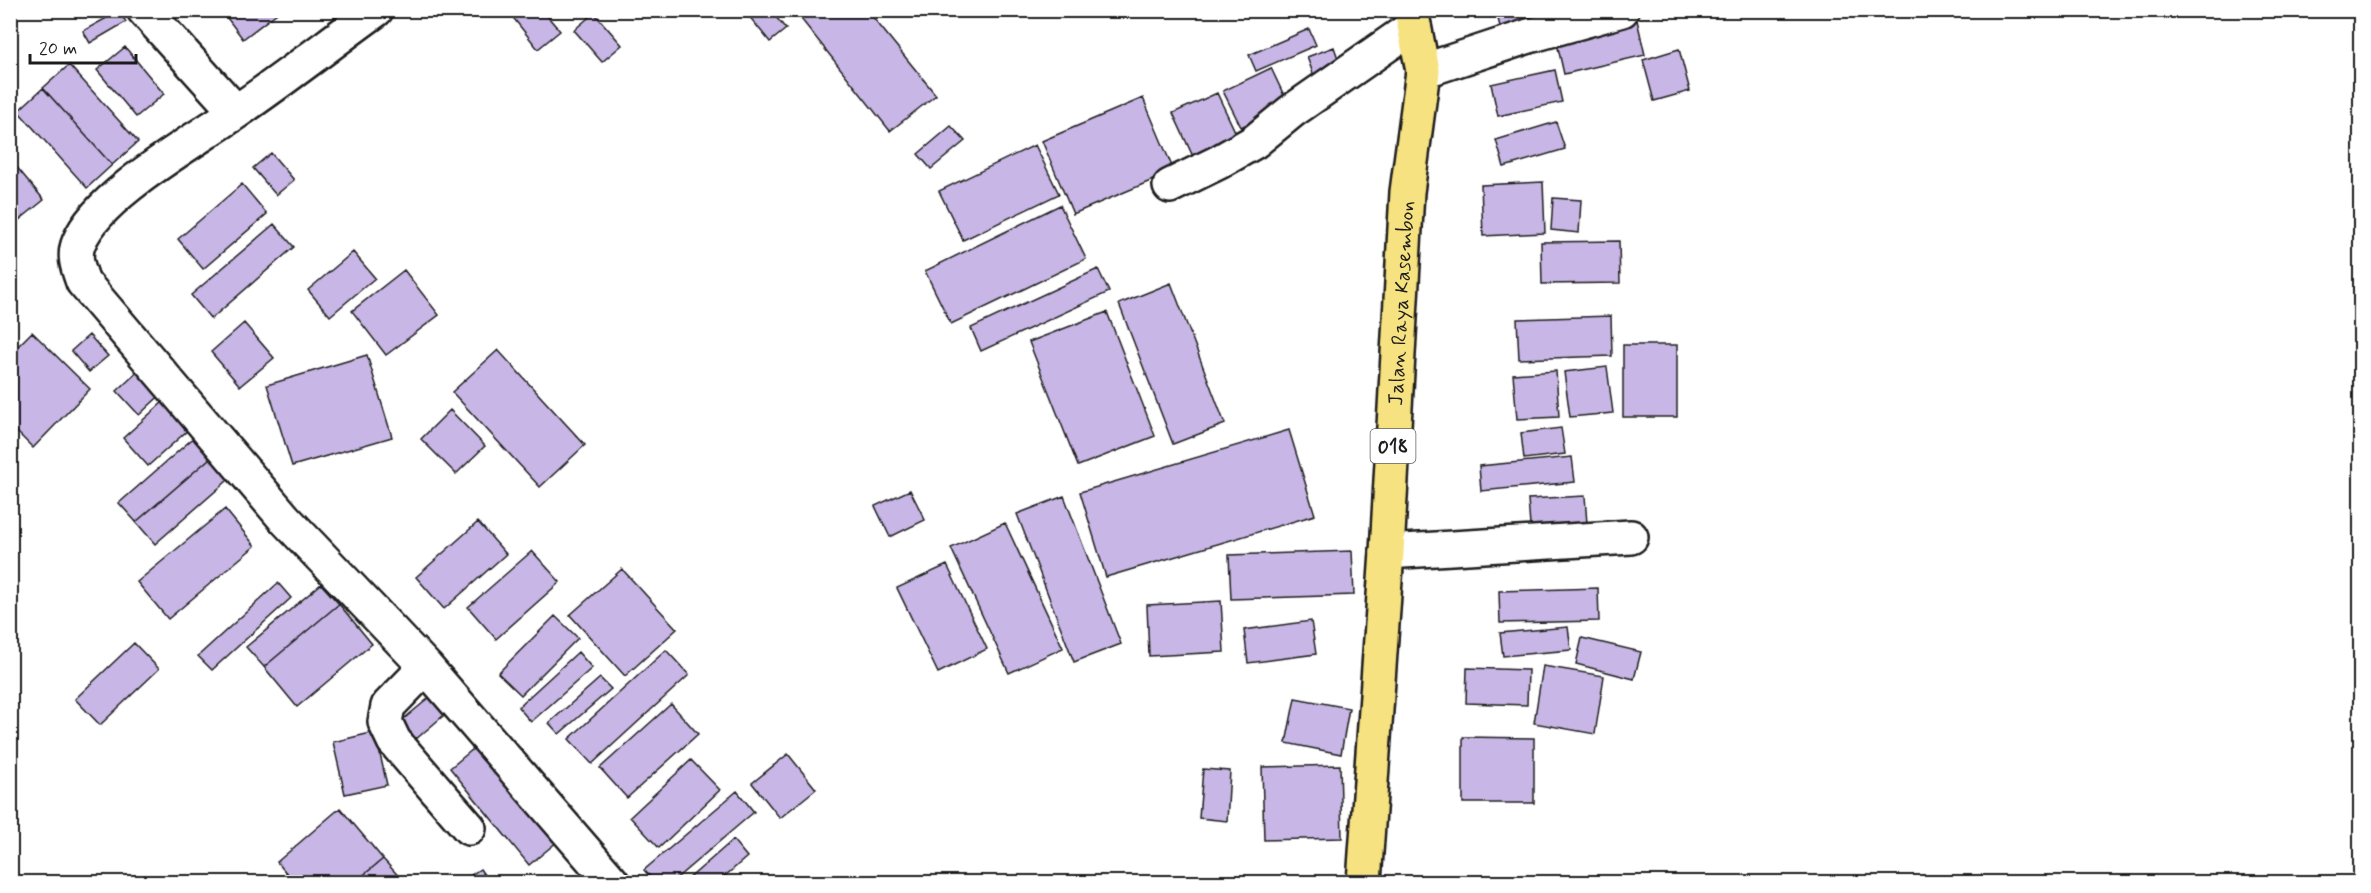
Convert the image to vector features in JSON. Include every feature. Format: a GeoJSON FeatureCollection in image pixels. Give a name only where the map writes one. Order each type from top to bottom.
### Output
{"type":"FeatureCollection","features":[{"type":"Feature","properties":{"kind":"main road","name":"Jalan Raya Kasembon"},"geometry":{"type":"LineString","coordinates":[[1364,882],[1388,552],[1407,192],[1423,71],[1413,19]]}},
{"type":"Feature","properties":{"kind":"street"},"geometry":{"type":"LineString","coordinates":[[144,10],[236,112]]}},
{"type":"Feature","properties":{"kind":"street"},"geometry":{"type":"LineString","coordinates":[[376,10],[236,112],[170,155],[110,202],[89,224],[78,244],[75,260],[83,282],[285,519],[426,667],[612,882]]}},
{"type":"Feature","properties":{"kind":"street"},"geometry":{"type":"LineString","coordinates":[[1423,71],[1529,36],[1622,10]]}},
{"type":"Feature","properties":{"kind":"street"},"geometry":{"type":"LineString","coordinates":[[1170,186],[1254,142],[1413,19]]}},
{"type":"Feature","properties":{"kind":"street"},"geometry":{"type":"LineString","coordinates":[[1388,552],[1631,537]]}},
{"type":"Feature","properties":{"kind":"street"},"geometry":{"type":"LineString","coordinates":[[426,667],[388,706],[386,722],[394,741],[469,828]]}},
{"type":"Feature","properties":{"kind":"building"},"geometry":{"type":"Polygon","coordinates":[[[221,10],[281,10],[243,39],[221,10]]]}},
{"type":"Feature","properties":{"kind":"building"},"geometry":{"type":"Polygon","coordinates":[[[507,10],[542,10],[560,31],[538,49],[507,10]]]}},
{"type":"Feature","properties":{"kind":"building"},"geometry":{"type":"Polygon","coordinates":[[[744,10],[770,10],[786,29],[770,42],[744,10]]]}},
{"type":"Feature","properties":{"kind":"building"},"geometry":{"type":"Polygon","coordinates":[[[794,10],[867,10],[936,95],[890,131],[794,10]]]}},
{"type":"Feature","properties":{"kind":"building"},"geometry":{"type":"Polygon","coordinates":[[[1496,10],[1579,10],[1501,31],[1496,10]]]}},
{"type":"Feature","properties":{"kind":"building"},"geometry":{"type":"Polygon","coordinates":[[[119,11],[126,22],[90,43],[83,31],[119,11]]]}},
{"type":"Feature","properties":{"kind":"building"},"geometry":{"type":"Polygon","coordinates":[[[594,13],[622,45],[602,62],[574,30],[594,13]]]}},
{"type":"Feature","properties":{"kind":"building"},"geometry":{"type":"Polygon","coordinates":[[[1637,20],[1645,55],[1564,74],[1556,39],[1637,20]]]}},
{"type":"Feature","properties":{"kind":"building"},"geometry":{"type":"Polygon","coordinates":[[[1309,29],[1316,45],[1256,71],[1249,55],[1309,29]]]}},
{"type":"Feature","properties":{"kind":"building"},"geometry":{"type":"Polygon","coordinates":[[[125,47],[164,94],[136,117],[97,70],[125,47]]]}},
{"type":"Feature","properties":{"kind":"building"},"geometry":{"type":"Polygon","coordinates":[[[1334,47],[1341,67],[1314,76],[1307,57],[1334,47]]]}},
{"type":"Feature","properties":{"kind":"building"},"geometry":{"type":"Polygon","coordinates":[[[1679,49],[1690,91],[1654,101],[1643,60],[1679,49]]]}},
{"type":"Feature","properties":{"kind":"building"},"geometry":{"type":"Polygon","coordinates":[[[69,65],[138,142],[112,165],[43,88],[69,65]]]}},
{"type":"Feature","properties":{"kind":"building"},"geometry":{"type":"Polygon","coordinates":[[[1271,68],[1288,104],[1241,127],[1223,91],[1271,68]]]}},
{"type":"Feature","properties":{"kind":"building"},"geometry":{"type":"Polygon","coordinates":[[[1555,70],[1562,102],[1498,116],[1491,84],[1555,70]]]}},
{"type":"Feature","properties":{"kind":"building"},"geometry":{"type":"Polygon","coordinates":[[[43,88],[112,165],[87,188],[18,111],[43,88]]]}},
{"type":"Feature","properties":{"kind":"building"},"geometry":{"type":"Polygon","coordinates":[[[1217,93],[1240,142],[1196,163],[1173,113],[1217,93]]]}},
{"type":"Feature","properties":{"kind":"building"},"geometry":{"type":"Polygon","coordinates":[[[1143,98],[1174,171],[1073,214],[1042,141],[1143,98]]]}},
{"type":"Feature","properties":{"kind":"building"},"geometry":{"type":"Polygon","coordinates":[[[1556,122],[1565,149],[1504,167],[1496,140],[1556,122]]]}},
{"type":"Feature","properties":{"kind":"building"},"geometry":{"type":"Polygon","coordinates":[[[951,126],[965,141],[931,169],[918,154],[951,126]]]}},
{"type":"Feature","properties":{"kind":"building"},"geometry":{"type":"Polygon","coordinates":[[[1035,145],[1059,194],[963,240],[939,191],[1035,145]]]}},
{"type":"Feature","properties":{"kind":"building"},"geometry":{"type":"Polygon","coordinates":[[[271,153],[294,180],[276,195],[253,168],[271,153]]]}},
{"type":"Feature","properties":{"kind":"building"},"geometry":{"type":"Polygon","coordinates":[[[10,159],[44,200],[18,221],[10,212],[10,159]]]}},
{"type":"Feature","properties":{"kind":"building"},"geometry":{"type":"Polygon","coordinates":[[[1543,182],[1545,233],[1483,236],[1481,185],[1543,182]]]}},
{"type":"Feature","properties":{"kind":"building"},"geometry":{"type":"Polygon","coordinates":[[[242,184],[267,214],[203,269],[178,239],[242,184]]]}},
{"type":"Feature","properties":{"kind":"building"},"geometry":{"type":"Polygon","coordinates":[[[1553,198],[1581,200],[1579,233],[1551,230],[1553,198]]]}},
{"type":"Feature","properties":{"kind":"building"},"geometry":{"type":"Polygon","coordinates":[[[1060,205],[1086,259],[951,324],[925,271],[1060,205]]]}},
{"type":"Feature","properties":{"kind":"building"},"geometry":{"type":"Polygon","coordinates":[[[274,224],[294,247],[211,319],[191,295],[274,224]]]}},
{"type":"Feature","properties":{"kind":"building"},"geometry":{"type":"Polygon","coordinates":[[[1619,241],[1620,283],[1542,284],[1541,242],[1619,241]]]}},
{"type":"Feature","properties":{"kind":"building"},"geometry":{"type":"Polygon","coordinates":[[[353,252],[375,278],[330,316],[308,290],[353,252]]]}},
{"type":"Feature","properties":{"kind":"building"},"geometry":{"type":"Polygon","coordinates":[[[1098,269],[1109,292],[981,351],[971,328],[1098,269]]]}},
{"type":"Feature","properties":{"kind":"building"},"geometry":{"type":"Polygon","coordinates":[[[404,270],[439,315],[386,355],[352,311],[404,270]]]}},
{"type":"Feature","properties":{"kind":"building"},"geometry":{"type":"Polygon","coordinates":[[[1171,283],[1225,424],[1173,444],[1119,304],[1171,283]]]}},
{"type":"Feature","properties":{"kind":"building"},"geometry":{"type":"Polygon","coordinates":[[[1107,312],[1155,436],[1078,466],[1029,342],[1107,312]]]}},
{"type":"Feature","properties":{"kind":"building"},"geometry":{"type":"Polygon","coordinates":[[[1611,316],[1612,356],[1519,359],[1517,319],[1611,316]]]}},
{"type":"Feature","properties":{"kind":"building"},"geometry":{"type":"Polygon","coordinates":[[[244,323],[274,358],[240,386],[211,352],[244,323]]]}},
{"type":"Feature","properties":{"kind":"building"},"geometry":{"type":"Polygon","coordinates":[[[32,332],[90,389],[33,448],[10,425],[10,354],[32,332]]]}},
{"type":"Feature","properties":{"kind":"building"},"geometry":{"type":"Polygon","coordinates":[[[89,335],[108,356],[89,372],[71,351],[89,335]]]}},
{"type":"Feature","properties":{"kind":"building"},"geometry":{"type":"Polygon","coordinates":[[[1623,345],[1677,345],[1677,417],[1623,417],[1623,345]]]}},
{"type":"Feature","properties":{"kind":"building"},"geometry":{"type":"Polygon","coordinates":[[[498,350],[585,445],[540,487],[452,392],[498,350]]]}},
{"type":"Feature","properties":{"kind":"building"},"geometry":{"type":"Polygon","coordinates":[[[367,355],[392,437],[292,466],[267,385],[367,355]]]}},
{"type":"Feature","properties":{"kind":"building"},"geometry":{"type":"Polygon","coordinates":[[[148,362],[170,386],[139,415],[117,391],[148,362]]]}},
{"type":"Feature","properties":{"kind":"building"},"geometry":{"type":"Polygon","coordinates":[[[1607,367],[1613,413],[1570,417],[1564,372],[1607,367]]]}},
{"type":"Feature","properties":{"kind":"building"},"geometry":{"type":"Polygon","coordinates":[[[1556,371],[1559,417],[1517,419],[1513,374],[1556,371]]]}},
{"type":"Feature","properties":{"kind":"building"},"geometry":{"type":"Polygon","coordinates":[[[163,402],[188,430],[148,466],[123,438],[163,402]]]}},
{"type":"Feature","properties":{"kind":"building"},"geometry":{"type":"Polygon","coordinates":[[[450,410],[485,446],[456,474],[421,439],[450,410]]]}},
{"type":"Feature","properties":{"kind":"building"},"geometry":{"type":"Polygon","coordinates":[[[1561,428],[1565,454],[1524,459],[1521,433],[1561,428]]]}},
{"type":"Feature","properties":{"kind":"building"},"geometry":{"type":"Polygon","coordinates":[[[1289,430],[1315,515],[1106,577],[1080,492],[1289,430]]]}},
{"type":"Feature","properties":{"kind":"building"},"geometry":{"type":"Polygon","coordinates":[[[199,433],[216,453],[136,522],[119,503],[199,433]]]}},
{"type":"Feature","properties":{"kind":"building"},"geometry":{"type":"Polygon","coordinates":[[[216,453],[235,474],[155,544],[136,522],[216,453]]]}},
{"type":"Feature","properties":{"kind":"building"},"geometry":{"type":"Polygon","coordinates":[[[1572,457],[1575,482],[1481,491],[1479,466],[1572,457]]]}},
{"type":"Feature","properties":{"kind":"building"},"geometry":{"type":"Polygon","coordinates":[[[910,490],[925,520],[890,537],[875,506],[910,490]]]}},
{"type":"Feature","properties":{"kind":"building"},"geometry":{"type":"Polygon","coordinates":[[[1064,496],[1121,644],[1074,662],[1017,514],[1064,496]]]}},
{"type":"Feature","properties":{"kind":"building"},"geometry":{"type":"Polygon","coordinates":[[[1585,496],[1587,524],[1530,526],[1528,499],[1585,496]]]}},
{"type":"Feature","properties":{"kind":"building"},"geometry":{"type":"Polygon","coordinates":[[[225,509],[255,546],[168,619],[137,582],[225,509]]]}},
{"type":"Feature","properties":{"kind":"building"},"geometry":{"type":"Polygon","coordinates":[[[478,522],[506,554],[444,609],[416,577],[478,522]]]}},
{"type":"Feature","properties":{"kind":"building"},"geometry":{"type":"Polygon","coordinates":[[[1005,523],[1063,648],[1009,673],[951,548],[1005,523]]]}},
{"type":"Feature","properties":{"kind":"building"},"geometry":{"type":"Polygon","coordinates":[[[532,551],[560,582],[496,639],[468,607],[532,551]]]}},
{"type":"Feature","properties":{"kind":"building"},"geometry":{"type":"Polygon","coordinates":[[[1352,551],[1354,595],[1231,599],[1229,555],[1352,551]]]}},
{"type":"Feature","properties":{"kind":"building"},"geometry":{"type":"Polygon","coordinates":[[[947,565],[987,649],[938,673],[897,588],[947,565]]]}},
{"type":"Feature","properties":{"kind":"building"},"geometry":{"type":"Polygon","coordinates":[[[622,569],[677,629],[625,676],[570,615],[622,569]]]}},
{"type":"Feature","properties":{"kind":"building"},"geometry":{"type":"Polygon","coordinates":[[[278,583],[291,598],[212,670],[198,656],[278,583]]]}},
{"type":"Feature","properties":{"kind":"building"},"geometry":{"type":"Polygon","coordinates":[[[321,584],[339,604],[264,667],[246,647],[321,584]]]}},
{"type":"Feature","properties":{"kind":"building"},"geometry":{"type":"Polygon","coordinates":[[[1598,588],[1599,621],[1500,623],[1499,591],[1598,588]]]}},
{"type":"Feature","properties":{"kind":"building"},"geometry":{"type":"Polygon","coordinates":[[[1221,601],[1224,652],[1149,656],[1147,605],[1221,601]]]}},
{"type":"Feature","properties":{"kind":"building"},"geometry":{"type":"Polygon","coordinates":[[[339,604],[372,644],[297,707],[264,667],[339,604]]]}},
{"type":"Feature","properties":{"kind":"building"},"geometry":{"type":"Polygon","coordinates":[[[555,616],[578,638],[521,695],[498,673],[555,616]]]}},
{"type":"Feature","properties":{"kind":"building"},"geometry":{"type":"Polygon","coordinates":[[[1311,621],[1316,654],[1248,663],[1244,630],[1311,621]]]}},
{"type":"Feature","properties":{"kind":"building"},"geometry":{"type":"Polygon","coordinates":[[[1568,627],[1571,650],[1503,656],[1500,633],[1568,627]]]}},
{"type":"Feature","properties":{"kind":"building"},"geometry":{"type":"Polygon","coordinates":[[[1582,638],[1641,652],[1634,679],[1576,664],[1582,638]]]}},
{"type":"Feature","properties":{"kind":"building"},"geometry":{"type":"Polygon","coordinates":[[[134,643],[159,669],[100,725],[75,699],[134,643]]]}},
{"type":"Feature","properties":{"kind":"building"},"geometry":{"type":"Polygon","coordinates":[[[666,650],[689,675],[592,764],[569,739],[666,650]]]}},
{"type":"Feature","properties":{"kind":"building"},"geometry":{"type":"Polygon","coordinates":[[[578,652],[592,668],[531,722],[518,707],[578,652]]]}},
{"type":"Feature","properties":{"kind":"building"},"geometry":{"type":"Polygon","coordinates":[[[1543,666],[1604,676],[1595,734],[1534,723],[1543,666]]]}},
{"type":"Feature","properties":{"kind":"building"},"geometry":{"type":"Polygon","coordinates":[[[1467,668],[1528,670],[1527,705],[1466,703],[1467,668]]]}},
{"type":"Feature","properties":{"kind":"building"},"geometry":{"type":"Polygon","coordinates":[[[600,678],[611,689],[559,734],[549,723],[600,678]]]}},
{"type":"Feature","properties":{"kind":"building"},"geometry":{"type":"Polygon","coordinates":[[[435,693],[450,710],[415,740],[400,722],[435,693]]]}},
{"type":"Feature","properties":{"kind":"building"},"geometry":{"type":"Polygon","coordinates":[[[1295,698],[1349,708],[1341,754],[1286,743],[1295,698]]]}},
{"type":"Feature","properties":{"kind":"building"},"geometry":{"type":"Polygon","coordinates":[[[671,704],[698,734],[627,798],[600,768],[671,704]]]}},
{"type":"Feature","properties":{"kind":"building"},"geometry":{"type":"Polygon","coordinates":[[[375,732],[387,785],[345,794],[333,742],[375,732]]]}},
{"type":"Feature","properties":{"kind":"building"},"geometry":{"type":"Polygon","coordinates":[[[1463,737],[1534,738],[1534,803],[1463,803],[1463,737]]]}},
{"type":"Feature","properties":{"kind":"building"},"geometry":{"type":"Polygon","coordinates":[[[484,740],[563,837],[529,865],[450,768],[484,740]]]}},
{"type":"Feature","properties":{"kind":"building"},"geometry":{"type":"Polygon","coordinates":[[[788,754],[816,789],[780,818],[752,783],[788,754]]]}},
{"type":"Feature","properties":{"kind":"building"},"geometry":{"type":"Polygon","coordinates":[[[691,760],[720,790],[659,848],[630,817],[691,760]]]}},
{"type":"Feature","properties":{"kind":"building"},"geometry":{"type":"Polygon","coordinates":[[[1340,765],[1342,838],[1264,840],[1262,767],[1340,765]]]}},
{"type":"Feature","properties":{"kind":"building"},"geometry":{"type":"Polygon","coordinates":[[[1203,769],[1230,771],[1227,821],[1199,818],[1203,769]]]}},
{"type":"Feature","properties":{"kind":"building"},"geometry":{"type":"Polygon","coordinates":[[[737,791],[754,812],[672,882],[655,882],[644,870],[737,791]]]}},
{"type":"Feature","properties":{"kind":"building"},"geometry":{"type":"Polygon","coordinates":[[[340,808],[383,859],[355,882],[294,882],[277,862],[340,808]]]}},
{"type":"Feature","properties":{"kind":"building"},"geometry":{"type":"Polygon","coordinates":[[[733,840],[747,857],[718,882],[685,882],[733,840]]]}},
{"type":"Feature","properties":{"kind":"building"},"geometry":{"type":"Polygon","coordinates":[[[383,859],[404,882],[355,882],[383,859]]]}},
{"type":"Feature","properties":{"kind":"building"},"geometry":{"type":"Polygon","coordinates":[[[480,869],[489,882],[461,882],[480,869]]]}}]}
